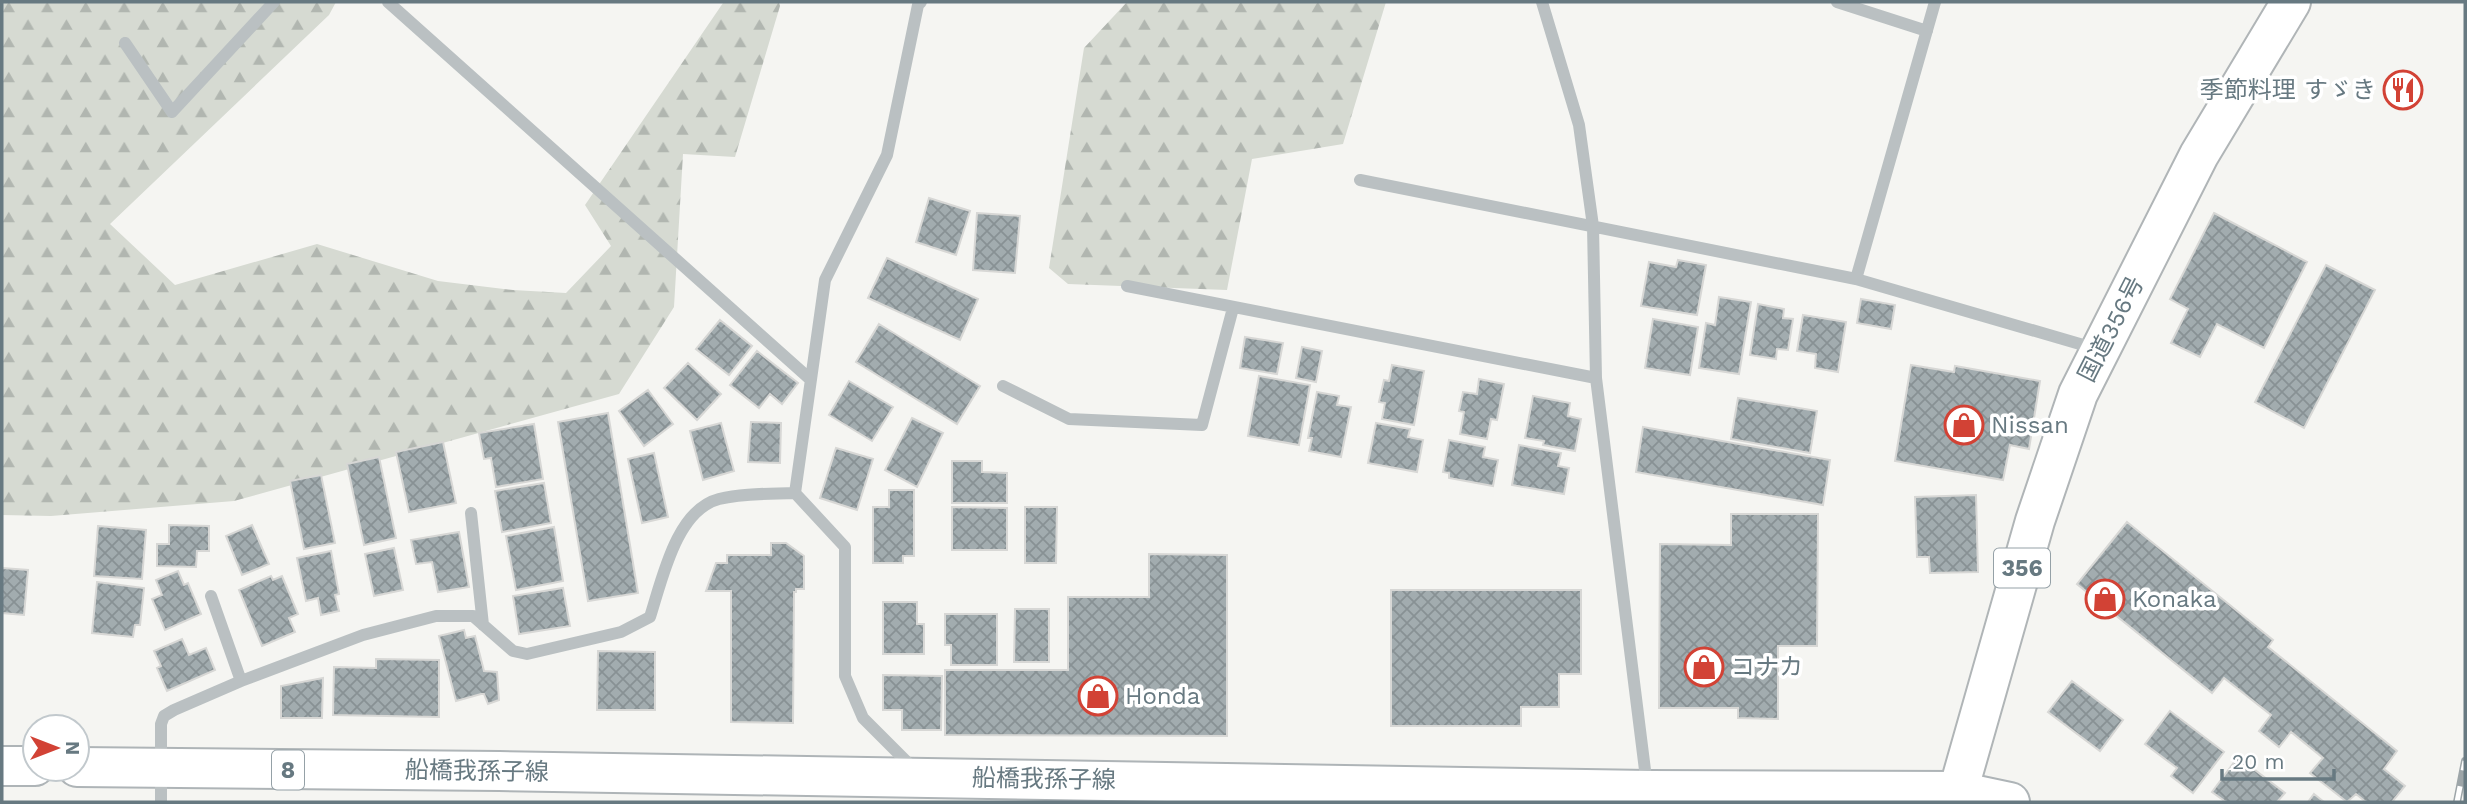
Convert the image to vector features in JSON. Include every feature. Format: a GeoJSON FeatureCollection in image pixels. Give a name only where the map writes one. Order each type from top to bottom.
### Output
{"type":"FeatureCollection","features":[{"type":"Feature","properties":{"kind":"main road","name":"国道356号"},"geometry":{"type":"LineString","coordinates":[[1957,796],[2035,521],[2078,394],[2199,155],[2291,2]]}},
{"type":"Feature","properties":{"kind":"main road"},"geometry":{"type":"LineString","coordinates":[[2,766],[21,766]]}},
{"type":"Feature","properties":{"kind":"main road","name":"船橋我孫子線"},"geometry":{"type":"LineString","coordinates":[[91,770],[161,786],[499,771],[931,786],[1648,790],[1957,796],[2010,802]]}},
{"type":"Feature","properties":{"kind":"street"},"geometry":{"type":"LineString","coordinates":[[125,43],[172,112],[274,2]]}},
{"type":"Feature","properties":{"kind":"street"},"geometry":{"type":"LineString","coordinates":[[388,2],[811,380]]}},
{"type":"Feature","properties":{"kind":"street"},"geometry":{"type":"LineString","coordinates":[[795,493],[825,280],[887,155],[918,5],[921,2]]}},
{"type":"Feature","properties":{"kind":"street"},"geometry":{"type":"LineString","coordinates":[[1542,2],[1579,125],[1592,226],[1596,378],[1648,790]]}},
{"type":"Feature","properties":{"kind":"street"},"geometry":{"type":"LineString","coordinates":[[1837,2],[1927,31]]}},
{"type":"Feature","properties":{"kind":"street"},"geometry":{"type":"LineString","coordinates":[[1856,279],[1936,2]]}},
{"type":"Feature","properties":{"kind":"street"},"geometry":{"type":"LineString","coordinates":[[1360,180],[1856,279],[2099,349]]}},
{"type":"Feature","properties":{"kind":"street"},"geometry":{"type":"LineString","coordinates":[[1127,286],[1596,378]]}},
{"type":"Feature","properties":{"kind":"street"},"geometry":{"type":"LineString","coordinates":[[1003,386],[1069,419],[1202,425],[1233,308]]}},
{"type":"Feature","properties":{"kind":"street"},"geometry":{"type":"LineString","coordinates":[[161,786],[160,724],[164,716],[174,710],[241,681],[363,635],[436,615],[472,616],[513,651],[527,654],[621,632],[650,617],[677,538],[695,511],[716,499],[795,493]]}},
{"type":"Feature","properties":{"kind":"street"},"geometry":{"type":"LineString","coordinates":[[795,493],[845,547],[845,676],[863,718],[931,786]]}},
{"type":"Feature","properties":{"kind":"street"},"geometry":{"type":"LineString","coordinates":[[471,513],[483,625]]}},
{"type":"Feature","properties":{"kind":"street"},"geometry":{"type":"LineString","coordinates":[[211,596],[241,681]]}},
{"type":"Feature","properties":{"kind":"green space"},"geometry":{"type":"Polygon","coordinates":[[[2,2],[336,2],[329,15],[110,224],[175,285],[317,244],[438,281],[566,293],[611,246],[585,205],[723,3],[779,2],[780,6],[735,157],[683,154],[674,307],[619,394],[234,501],[51,516],[2,515],[2,2]]]}},
{"type":"Feature","properties":{"kind":"green space"},"geometry":{"type":"Polygon","coordinates":[[[1127,2],[1386,2],[1343,144],[1252,159],[1227,290],[1068,284],[1049,268],[1084,48],[1127,2]]]}},
{"type":"Feature","properties":{"kind":"building"},"geometry":{"type":"Polygon","coordinates":[[[929,198],[970,211],[956,255],[916,242],[929,198]]]}},
{"type":"Feature","properties":{"kind":"building"},"geometry":{"type":"Polygon","coordinates":[[[977,213],[1020,216],[1015,273],[973,270],[977,213]]]}},
{"type":"Feature","properties":{"kind":"building"},"geometry":{"type":"Polygon","coordinates":[[[2214,213],[2307,262],[2264,348],[2217,324],[2200,357],[2171,343],[2188,309],[2170,299],[2214,213]]]}},
{"type":"Feature","properties":{"kind":"building"},"geometry":{"type":"Polygon","coordinates":[[[887,258],[978,299],[960,340],[868,298],[887,258]]]}},
{"type":"Feature","properties":{"kind":"building"},"geometry":{"type":"Polygon","coordinates":[[[1678,260],[1706,265],[1697,315],[1641,306],[1649,262],[1676,267],[1678,260]]]}},
{"type":"Feature","properties":{"kind":"building"},"geometry":{"type":"Polygon","coordinates":[[[2326,265],[2375,290],[2304,428],[2255,402],[2326,265]]]}},
{"type":"Feature","properties":{"kind":"building"},"geometry":{"type":"Polygon","coordinates":[[[1719,297],[1751,302],[1739,374],[1699,368],[1706,323],[1715,325],[1719,297]]]}},
{"type":"Feature","properties":{"kind":"building"},"geometry":{"type":"Polygon","coordinates":[[[1861,299],[1895,305],[1891,329],[1857,323],[1861,299]]]}},
{"type":"Feature","properties":{"kind":"building"},"geometry":{"type":"Polygon","coordinates":[[[1758,304],[1784,309],[1783,318],[1793,319],[1788,350],[1777,349],[1776,359],[1750,355],[1758,304]]]}},
{"type":"Feature","properties":{"kind":"building"},"geometry":{"type":"Polygon","coordinates":[[[1803,315],[1846,322],[1838,372],[1815,368],[1816,354],[1797,351],[1803,315]]]}},
{"type":"Feature","properties":{"kind":"building"},"geometry":{"type":"Polygon","coordinates":[[[1653,319],[1698,327],[1690,375],[1645,368],[1653,319]]]}},
{"type":"Feature","properties":{"kind":"building"},"geometry":{"type":"Polygon","coordinates":[[[720,320],[752,346],[729,375],[696,349],[720,320]]]}},
{"type":"Feature","properties":{"kind":"building"},"geometry":{"type":"Polygon","coordinates":[[[879,324],[980,386],[957,424],[856,362],[879,324]]]}},
{"type":"Feature","properties":{"kind":"building"},"geometry":{"type":"Polygon","coordinates":[[[1245,337],[1283,343],[1277,374],[1240,368],[1245,337]]]}},
{"type":"Feature","properties":{"kind":"building"},"geometry":{"type":"Polygon","coordinates":[[[1302,347],[1322,351],[1316,382],[1296,378],[1302,347]]]}},
{"type":"Feature","properties":{"kind":"building"},"geometry":{"type":"Polygon","coordinates":[[[757,351],[798,383],[782,404],[770,394],[759,408],[730,385],[757,351]]]}},
{"type":"Feature","properties":{"kind":"building"},"geometry":{"type":"Polygon","coordinates":[[[688,363],[721,394],[697,420],[664,388],[688,363]]]}},
{"type":"Feature","properties":{"kind":"building"},"geometry":{"type":"Polygon","coordinates":[[[1392,365],[1424,371],[1414,425],[1382,419],[1385,403],[1379,402],[1384,380],[1389,381],[1392,365]]]}},
{"type":"Feature","properties":{"kind":"building"},"geometry":{"type":"Polygon","coordinates":[[[1911,365],[1954,372],[1955,366],[2040,381],[2029,449],[2010,445],[2003,480],[1895,461],[1911,365]]]}},
{"type":"Feature","properties":{"kind":"building"},"geometry":{"type":"Polygon","coordinates":[[[1259,376],[1310,385],[1299,445],[1248,436],[1259,376]]]}},
{"type":"Feature","properties":{"kind":"building"},"geometry":{"type":"Polygon","coordinates":[[[1479,379],[1504,384],[1497,420],[1491,419],[1487,439],[1460,434],[1464,412],[1459,411],[1463,392],[1477,394],[1479,379]]]}},
{"type":"Feature","properties":{"kind":"building"},"geometry":{"type":"Polygon","coordinates":[[[849,381],[893,407],[872,441],[829,415],[849,381]]]}},
{"type":"Feature","properties":{"kind":"building"},"geometry":{"type":"Polygon","coordinates":[[[648,390],[673,424],[644,446],[619,411],[648,390]]]}},
{"type":"Feature","properties":{"kind":"building"},"geometry":{"type":"Polygon","coordinates":[[[1317,392],[1339,396],[1337,405],[1351,407],[1341,457],[1309,451],[1312,438],[1308,438],[1317,392]]]}},
{"type":"Feature","properties":{"kind":"building"},"geometry":{"type":"Polygon","coordinates":[[[1533,396],[1570,403],[1568,416],[1581,419],[1575,451],[1543,445],[1544,441],[1525,438],[1533,396]]]}},
{"type":"Feature","properties":{"kind":"building"},"geometry":{"type":"Polygon","coordinates":[[[1738,398],[1817,411],[1810,453],[1731,439],[1738,398]]]}},
{"type":"Feature","properties":{"kind":"building"},"geometry":{"type":"Polygon","coordinates":[[[608,413],[638,593],[588,601],[558,422],[608,413]]]}},
{"type":"Feature","properties":{"kind":"building"},"geometry":{"type":"Polygon","coordinates":[[[912,418],[943,433],[917,487],[885,470],[912,418]]]}},
{"type":"Feature","properties":{"kind":"building"},"geometry":{"type":"Polygon","coordinates":[[[751,422],[781,423],[780,463],[748,462],[751,422]]]}},
{"type":"Feature","properties":{"kind":"building"},"geometry":{"type":"Polygon","coordinates":[[[721,423],[734,471],[703,480],[690,431],[721,423]]]}},
{"type":"Feature","properties":{"kind":"building"},"geometry":{"type":"Polygon","coordinates":[[[1376,423],[1410,429],[1408,437],[1423,440],[1417,472],[1368,463],[1376,423]]]}},
{"type":"Feature","properties":{"kind":"building"},"geometry":{"type":"Polygon","coordinates":[[[534,424],[543,479],[496,487],[491,458],[484,459],[479,433],[534,424]]]}},
{"type":"Feature","properties":{"kind":"building"},"geometry":{"type":"Polygon","coordinates":[[[1643,427],[1830,460],[1823,505],[1636,472],[1643,427]]]}},
{"type":"Feature","properties":{"kind":"building"},"geometry":{"type":"Polygon","coordinates":[[[1449,440],[1485,447],[1483,457],[1498,460],[1493,486],[1449,478],[1449,473],[1443,472],[1449,440]]]}},
{"type":"Feature","properties":{"kind":"building"},"geometry":{"type":"Polygon","coordinates":[[[443,442],[456,503],[409,512],[396,452],[443,442]]]}},
{"type":"Feature","properties":{"kind":"building"},"geometry":{"type":"Polygon","coordinates":[[[1519,445],[1561,453],[1558,466],[1569,468],[1564,494],[1512,485],[1519,445]]]}},
{"type":"Feature","properties":{"kind":"building"},"geometry":{"type":"Polygon","coordinates":[[[836,448],[873,459],[857,510],[820,498],[836,448]]]}},
{"type":"Feature","properties":{"kind":"building"},"geometry":{"type":"Polygon","coordinates":[[[654,453],[668,517],[642,523],[628,459],[654,453]]]}},
{"type":"Feature","properties":{"kind":"building"},"geometry":{"type":"Polygon","coordinates":[[[379,457],[396,538],[364,545],[347,464],[379,457]]]}},
{"type":"Feature","properties":{"kind":"building"},"geometry":{"type":"Polygon","coordinates":[[[952,461],[982,461],[982,472],[1007,473],[1007,503],[952,503],[952,461]]]}},
{"type":"Feature","properties":{"kind":"building"},"geometry":{"type":"Polygon","coordinates":[[[321,475],[335,543],[304,549],[290,481],[321,475]]]}},
{"type":"Feature","properties":{"kind":"building"},"geometry":{"type":"Polygon","coordinates":[[[544,483],[551,523],[502,532],[495,491],[544,483]]]}},
{"type":"Feature","properties":{"kind":"building"},"geometry":{"type":"Polygon","coordinates":[[[889,490],[914,490],[914,556],[903,556],[903,563],[873,563],[873,507],[889,507],[889,490]]]}},
{"type":"Feature","properties":{"kind":"building"},"geometry":{"type":"Polygon","coordinates":[[[1976,495],[1978,572],[1930,573],[1929,557],[1917,557],[1915,497],[1976,495]]]}},
{"type":"Feature","properties":{"kind":"building"},"geometry":{"type":"Polygon","coordinates":[[[952,507],[1007,508],[1007,550],[952,550],[952,507]]]}},
{"type":"Feature","properties":{"kind":"building"},"geometry":{"type":"Polygon","coordinates":[[[1025,507],[1057,507],[1056,563],[1025,563],[1025,507]]]}},
{"type":"Feature","properties":{"kind":"building"},"geometry":{"type":"Polygon","coordinates":[[[1731,514],[1818,514],[1817,646],[1778,646],[1778,719],[1738,718],[1738,708],[1659,708],[1660,544],[1731,545],[1731,514]]]}},
{"type":"Feature","properties":{"kind":"building"},"geometry":{"type":"Polygon","coordinates":[[[2127,522],[2273,640],[2268,647],[2397,751],[2384,769],[2405,786],[2392,802],[2366,802],[2356,794],[2347,802],[2310,773],[2323,758],[2291,732],[2279,747],[2259,731],[2271,715],[2224,678],[2212,693],[2077,584],[2127,522]]]}},
{"type":"Feature","properties":{"kind":"building"},"geometry":{"type":"Polygon","coordinates":[[[169,525],[209,526],[209,551],[197,551],[196,567],[157,566],[157,544],[169,544],[169,525]]]}},
{"type":"Feature","properties":{"kind":"building"},"geometry":{"type":"Polygon","coordinates":[[[252,525],[269,564],[242,575],[226,536],[252,525]]]}},
{"type":"Feature","properties":{"kind":"building"},"geometry":{"type":"Polygon","coordinates":[[[98,526],[146,530],[142,579],[94,576],[98,526]]]}},
{"type":"Feature","properties":{"kind":"building"},"geometry":{"type":"Polygon","coordinates":[[[554,527],[563,581],[516,590],[506,536],[554,527]]]}},
{"type":"Feature","properties":{"kind":"building"},"geometry":{"type":"Polygon","coordinates":[[[459,532],[469,587],[438,592],[432,562],[416,564],[411,540],[459,532]]]}},
{"type":"Feature","properties":{"kind":"building"},"geometry":{"type":"Polygon","coordinates":[[[771,543],[786,543],[804,556],[804,589],[796,589],[794,592],[793,723],[731,722],[731,591],[706,591],[716,563],[727,563],[727,555],[771,555],[771,543]]]}},
{"type":"Feature","properties":{"kind":"building"},"geometry":{"type":"Polygon","coordinates":[[[394,548],[403,590],[374,596],[365,554],[394,548]]]}},
{"type":"Feature","properties":{"kind":"building"},"geometry":{"type":"Polygon","coordinates":[[[331,551],[339,594],[335,595],[339,611],[321,615],[318,598],[306,601],[297,558],[331,551]]]}},
{"type":"Feature","properties":{"kind":"building"},"geometry":{"type":"Polygon","coordinates":[[[1149,554],[1227,555],[1227,736],[945,735],[945,670],[1068,670],[1068,597],[1149,597],[1149,554]]]}},
{"type":"Feature","properties":{"kind":"building"},"geometry":{"type":"Polygon","coordinates":[[[2,568],[28,570],[24,615],[2,613],[2,568]]]}},
{"type":"Feature","properties":{"kind":"building"},"geometry":{"type":"Polygon","coordinates":[[[178,571],[184,585],[188,583],[201,614],[165,630],[152,599],[162,595],[156,580],[178,571]]]}},
{"type":"Feature","properties":{"kind":"building"},"geometry":{"type":"Polygon","coordinates":[[[271,576],[273,580],[282,576],[298,614],[289,618],[295,632],[262,646],[239,590],[271,576]]]}},
{"type":"Feature","properties":{"kind":"building"},"geometry":{"type":"Polygon","coordinates":[[[97,582],[144,588],[140,625],[135,625],[133,637],[92,633],[97,582]]]}},
{"type":"Feature","properties":{"kind":"building"},"geometry":{"type":"Polygon","coordinates":[[[563,588],[570,626],[519,634],[513,596],[563,588]]]}},
{"type":"Feature","properties":{"kind":"building"},"geometry":{"type":"Polygon","coordinates":[[[1391,590],[1581,590],[1581,674],[1559,674],[1559,707],[1521,707],[1521,726],[1391,726],[1391,590]]]}},
{"type":"Feature","properties":{"kind":"building"},"geometry":{"type":"Polygon","coordinates":[[[883,602],[917,602],[917,624],[924,624],[924,654],[883,654],[883,602]]]}},
{"type":"Feature","properties":{"kind":"building"},"geometry":{"type":"Polygon","coordinates":[[[1015,609],[1049,609],[1049,662],[1014,662],[1015,609]]]}},
{"type":"Feature","properties":{"kind":"building"},"geometry":{"type":"Polygon","coordinates":[[[945,614],[997,614],[997,665],[951,665],[951,645],[945,645],[945,614]]]}},
{"type":"Feature","properties":{"kind":"building"},"geometry":{"type":"Polygon","coordinates":[[[464,630],[466,638],[475,636],[484,671],[497,672],[499,700],[488,704],[484,694],[481,694],[456,701],[439,636],[464,630]]]}},
{"type":"Feature","properties":{"kind":"building"},"geometry":{"type":"Polygon","coordinates":[[[182,639],[189,655],[206,648],[215,670],[167,691],[157,668],[161,666],[154,651],[182,639]]]}},
{"type":"Feature","properties":{"kind":"building"},"geometry":{"type":"Polygon","coordinates":[[[598,651],[655,652],[655,710],[597,710],[598,651]]]}},
{"type":"Feature","properties":{"kind":"building"},"geometry":{"type":"Polygon","coordinates":[[[376,659],[439,660],[439,717],[333,715],[334,667],[376,668],[376,659]]]}},
{"type":"Feature","properties":{"kind":"building"},"geometry":{"type":"Polygon","coordinates":[[[883,675],[942,676],[941,730],[902,730],[902,710],[883,710],[883,675]]]}},
{"type":"Feature","properties":{"kind":"building"},"geometry":{"type":"Polygon","coordinates":[[[323,678],[322,718],[281,718],[281,686],[323,678]]]}},
{"type":"Feature","properties":{"kind":"building"},"geometry":{"type":"Polygon","coordinates":[[[2072,681],[2123,720],[2100,751],[2048,712],[2072,681]]]}},
{"type":"Feature","properties":{"kind":"building"},"geometry":{"type":"Polygon","coordinates":[[[2170,711],[2224,752],[2193,793],[2171,776],[2177,768],[2145,744],[2170,711]]]}},
{"type":"Feature","properties":{"kind":"building"},"geometry":{"type":"Polygon","coordinates":[[[2238,757],[2285,793],[2277,802],[2226,802],[2212,792],[2238,757]]]}},
{"type":"Feature","properties":{"kind":"building"},"geometry":{"type":"Polygon","coordinates":[[[2314,794],[2324,802],[2308,802],[2314,794]]]}},
{"type":"Feature","properties":{"kind":"railway"},"geometry":{"type":"LineString","coordinates":[[2457,802],[2465,761]]}},
{"type":"Feature","properties":{"kind":"place","name":"季節料理 すゞき"},"geometry":{"type":"Point","coordinates":[2403,90]}},
{"type":"Feature","properties":{"kind":"place","name":"Nissan"},"geometry":{"type":"Point","coordinates":[1964,425]}},
{"type":"Feature","properties":{"kind":"place","name":"Konaka"},"geometry":{"type":"Point","coordinates":[2105,599]}},
{"type":"Feature","properties":{"kind":"place","name":"コナカ"},"geometry":{"type":"Point","coordinates":[1704,667]}},
{"type":"Feature","properties":{"kind":"place","name":"Honda"},"geometry":{"type":"Point","coordinates":[1098,696]}}]}
